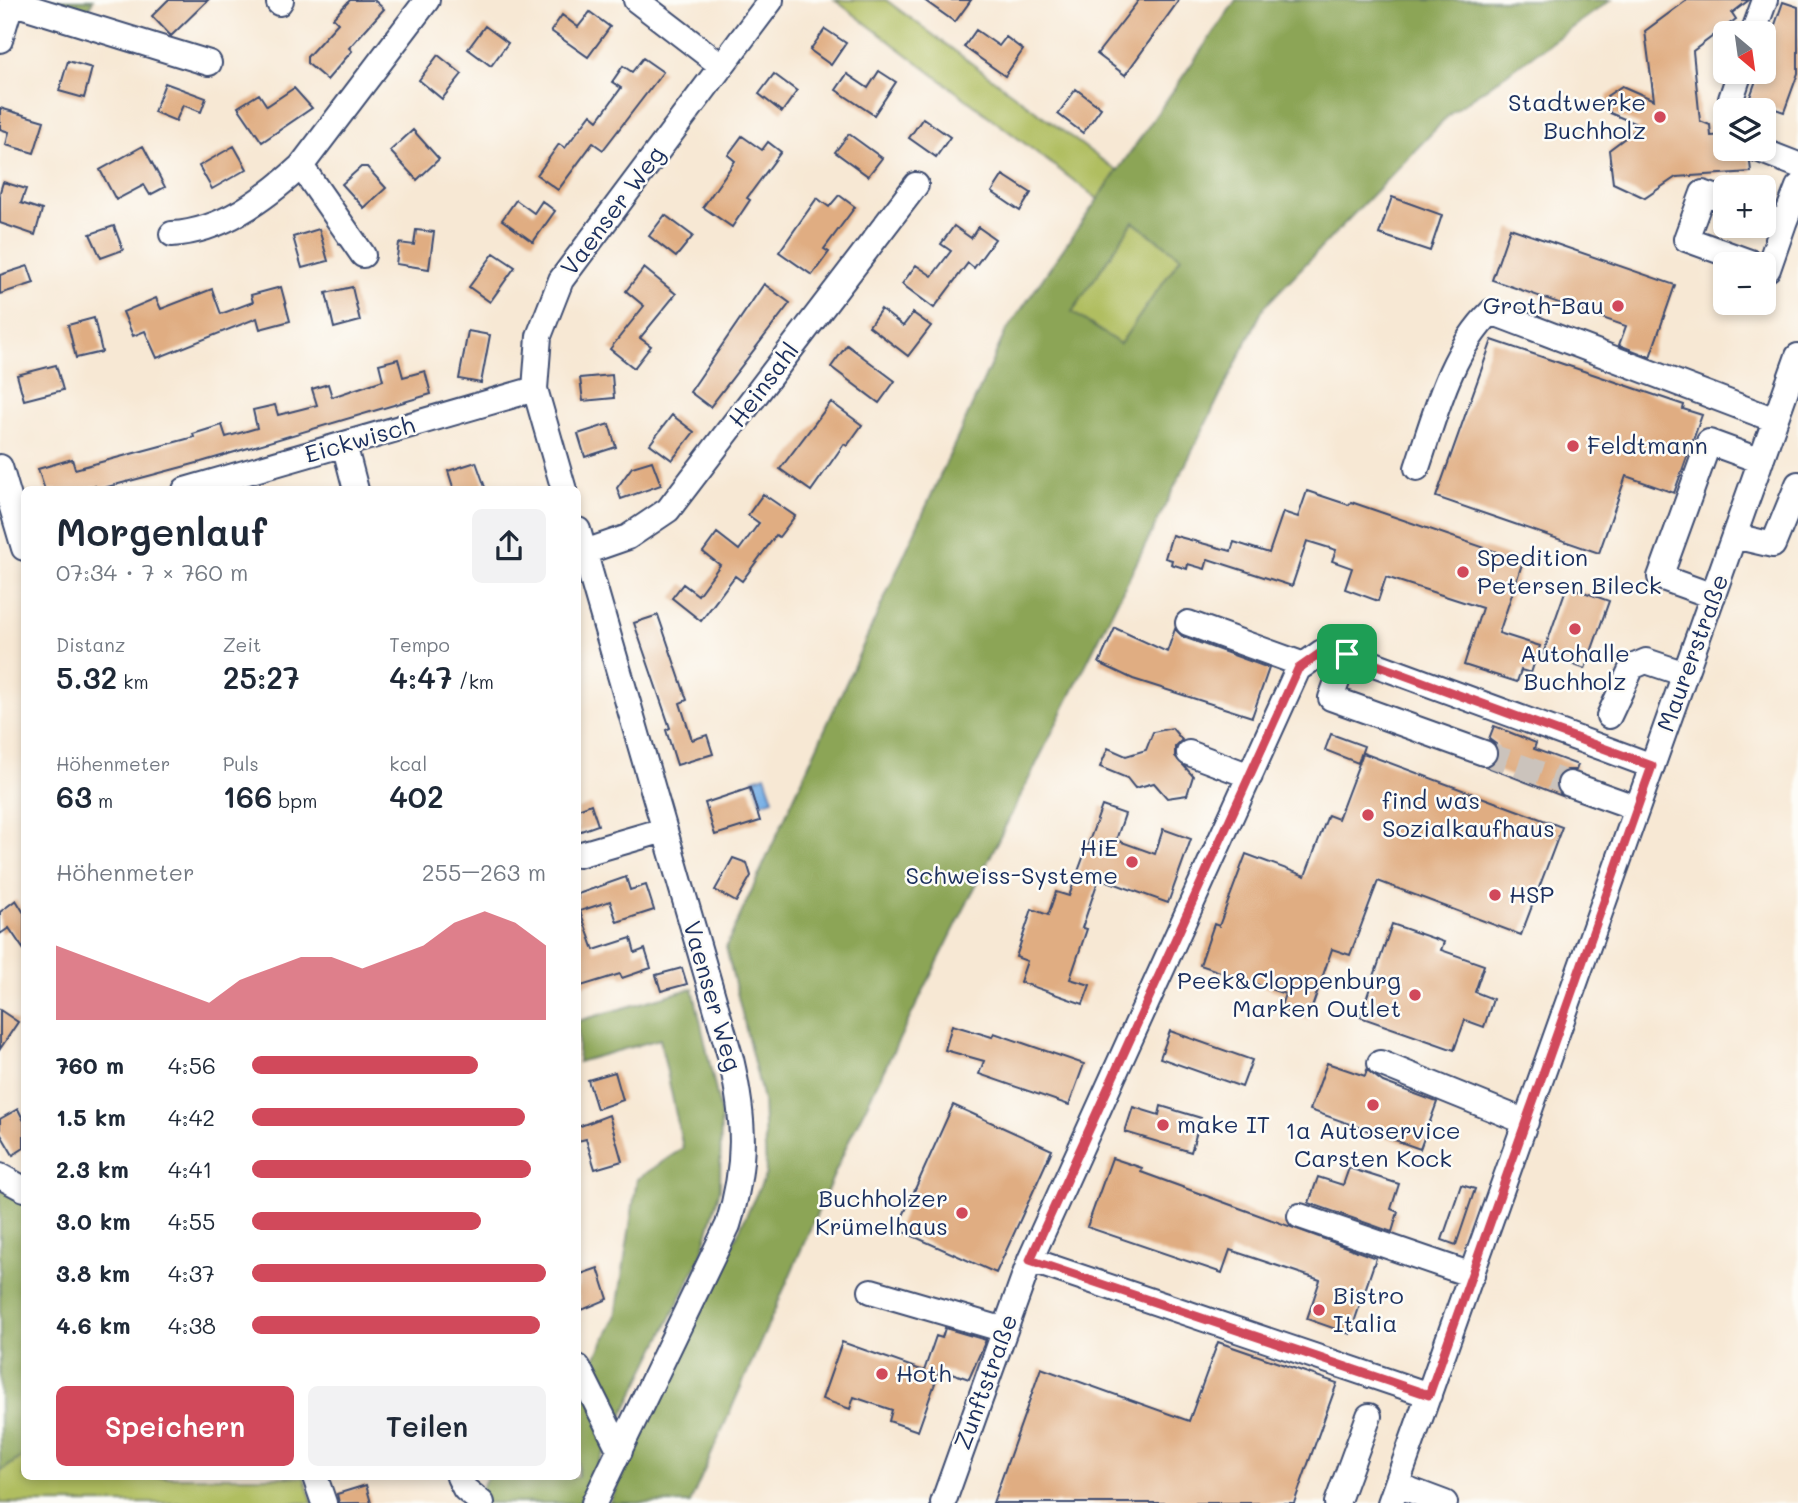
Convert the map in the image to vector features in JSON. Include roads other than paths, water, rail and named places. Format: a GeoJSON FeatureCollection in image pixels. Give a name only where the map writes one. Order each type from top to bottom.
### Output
{"type":"FeatureCollection","features":[{"type":"Feature","properties":{"kind":"street"},"geometry":{"type":"LineString","coordinates":[[172,234],[194,233],[233,217],[277,188],[301,166],[427,0]]}},
{"type":"Feature","properties":{"kind":"street"},"geometry":{"type":"LineString","coordinates":[[636,0],[722,65]]}},
{"type":"Feature","properties":{"kind":"street","name":"Vaenser Weg"},"geometry":{"type":"LineString","coordinates":[[563,486],[534,389],[539,336],[561,280],[771,0]]}},
{"type":"Feature","properties":{"kind":"street"},"geometry":{"type":"LineString","coordinates":[[1757,21],[1765,0]]}},
{"type":"Feature","properties":{"kind":"street"},"geometry":{"type":"LineString","coordinates":[[0,40],[12,1],[209,62]]}},
{"type":"Feature","properties":{"kind":"street"},"geometry":{"type":"LineString","coordinates":[[1776,156],[1798,165]]}},
{"type":"Feature","properties":{"kind":"street"},"geometry":{"type":"LineString","coordinates":[[301,166],[363,255]]}},
{"type":"Feature","properties":{"kind":"street","name":"Heinsahl"},"geometry":{"type":"LineString","coordinates":[[581,541],[628,537],[668,510],[916,185]]}},
{"type":"Feature","properties":{"kind":"street"},"geometry":{"type":"LineString","coordinates":[[1776,216],[1798,187]]}},
{"type":"Feature","properties":{"kind":"street"},"geometry":{"type":"LineString","coordinates":[[1713,196],[1703,193],[1686,239],[1722,252]]}},
{"type":"Feature","properties":{"kind":"street"},"geometry":{"type":"LineString","coordinates":[[1417,468],[1449,377],[1476,326],[1491,312],[1775,420]]}},
{"type":"Feature","properties":{"kind":"street","name":"Maurerstraße"},"geometry":{"type":"LineString","coordinates":[[1393,1494],[1798,356]]}},
{"type":"Feature","properties":{"kind":"street","name":"Eickwisch"},"geometry":{"type":"LineString","coordinates":[[199,486],[534,389]]}},
{"type":"Feature","properties":{"kind":"street"},"geometry":{"type":"LineString","coordinates":[[1713,596],[1660,577],[1709,442],[1761,461]]}},
{"type":"Feature","properties":{"kind":"street"},"geometry":{"type":"LineString","coordinates":[[344,444],[355,486]]}},
{"type":"Feature","properties":{"kind":"street"},"geometry":{"type":"LineString","coordinates":[[0,467],[21,534]]}},
{"type":"Feature","properties":{"kind":"street"},"geometry":{"type":"LineString","coordinates":[[1734,536],[1773,545],[1798,484]]}},
{"type":"Feature","properties":{"kind":"street","name":"Vaenser Weg"},"geometry":{"type":"LineString","coordinates":[[581,541],[731,1059],[741,1104],[744,1145],[740,1186],[728,1224],[594,1503]]}},
{"type":"Feature","properties":{"kind":"street"},"geometry":{"type":"LineString","coordinates":[[1188,623],[1304,665],[1322,652],[1347,654],[1652,766]]}},
{"type":"Feature","properties":{"kind":"street"},"geometry":{"type":"LineString","coordinates":[[1347,654],[1331,698],[1484,753]]}},
{"type":"Feature","properties":{"kind":"street"},"geometry":{"type":"LineString","coordinates":[[1609,716],[1632,667],[1646,661],[1685,674]]}},
{"type":"Feature","properties":{"kind":"street","name":"Zunftstraße"},"geometry":{"type":"LineString","coordinates":[[943,1503],[1030,1260],[1298,669],[1304,665]]}},
{"type":"Feature","properties":{"kind":"street"},"geometry":{"type":"LineString","coordinates":[[1189,753],[1250,776]]}},
{"type":"Feature","properties":{"kind":"street"},"geometry":{"type":"LineString","coordinates":[[1570,784],[1637,808]]}},
{"type":"Feature","properties":{"kind":"street"},"geometry":{"type":"LineString","coordinates":[[581,854],[664,830]]}},
{"type":"Feature","properties":{"kind":"street"},"geometry":{"type":"LineString","coordinates":[[1380,1063],[1526,1122]]}},
{"type":"Feature","properties":{"kind":"street"},"geometry":{"type":"LineString","coordinates":[[0,1176],[21,1187]]}},
{"type":"Feature","properties":{"kind":"street"},"geometry":{"type":"LineString","coordinates":[[1300,1216],[1472,1275]]}},
{"type":"Feature","properties":{"kind":"street"},"geometry":{"type":"LineString","coordinates":[[1030,1260],[1429,1395]]}},
{"type":"Feature","properties":{"kind":"street"},"geometry":{"type":"LineString","coordinates":[[871,1291],[1005,1330]]}},
{"type":"Feature","properties":{"kind":"street"},"geometry":{"type":"LineString","coordinates":[[581,1373],[621,1451]]}},
{"type":"Feature","properties":{"kind":"street"},"geometry":{"type":"LineString","coordinates":[[1337,1503],[1369,1416]]}},
{"type":"Feature","properties":{"kind":"street"},"geometry":{"type":"LineString","coordinates":[[316,1480],[324,1503]]}},
{"type":"Feature","properties":{"kind":"street"},"geometry":{"type":"LineString","coordinates":[[460,1480],[465,1489],[482,1503]]}},
{"type":"Feature","properties":{"kind":"street"},"geometry":{"type":"LineString","coordinates":[[1393,1494],[1445,1503]]}},
{"type":"Feature","properties":{"kind":"water"},"geometry":{"type":"Polygon","coordinates":[[[765,775],[773,799],[762,803],[754,779],[765,775]]]}},
{"type":"Feature","properties":{"kind":"tunnel"},"geometry":{"type":"LineString","coordinates":[[1484,753],[1570,784]]}},
{"type":"Feature","properties":{"kind":"place","name":"Stadtwerke Buchholz"},"geometry":{"type":"Point","coordinates":[1660,117]}},
{"type":"Feature","properties":{"kind":"place","name":"Groth-Bau"},"geometry":{"type":"Point","coordinates":[1618,306]}},
{"type":"Feature","properties":{"kind":"place","name":"Feldtmann"},"geometry":{"type":"Point","coordinates":[1573,446]}},
{"type":"Feature","properties":{"kind":"place","name":"Spedition Petersen Bileck"},"geometry":{"type":"Point","coordinates":[1463,572]}},
{"type":"Feature","properties":{"kind":"place","name":"Autohalle Buchholz"},"geometry":{"type":"Point","coordinates":[1575,629]}},
{"type":"Feature","properties":{"kind":"place","name":"find was Sozialkaufhaus"},"geometry":{"type":"Point","coordinates":[1368,815]}},
{"type":"Feature","properties":{"kind":"place","name":"HiE Schweiss-Systeme"},"geometry":{"type":"Point","coordinates":[1132,862]}},
{"type":"Feature","properties":{"kind":"place","name":"HSP"},"geometry":{"type":"Point","coordinates":[1495,895]}},
{"type":"Feature","properties":{"kind":"place","name":"Peek&Cloppenburg Marken Outlet"},"geometry":{"type":"Point","coordinates":[1415,995]}},
{"type":"Feature","properties":{"kind":"place","name":"1a Autoservice Carsten Kock"},"geometry":{"type":"Point","coordinates":[1373,1105]}},
{"type":"Feature","properties":{"kind":"place","name":"make IT"},"geometry":{"type":"Point","coordinates":[1163,1125]}},
{"type":"Feature","properties":{"kind":"place","name":"Buchholzer Krümelhaus"},"geometry":{"type":"Point","coordinates":[962,1213]}},
{"type":"Feature","properties":{"kind":"place","name":"Bistro Italia"},"geometry":{"type":"Point","coordinates":[1319,1310]}},
{"type":"Feature","properties":{"kind":"place","name":"Hoth"},"geometry":{"type":"Point","coordinates":[882,1374]}}]}
